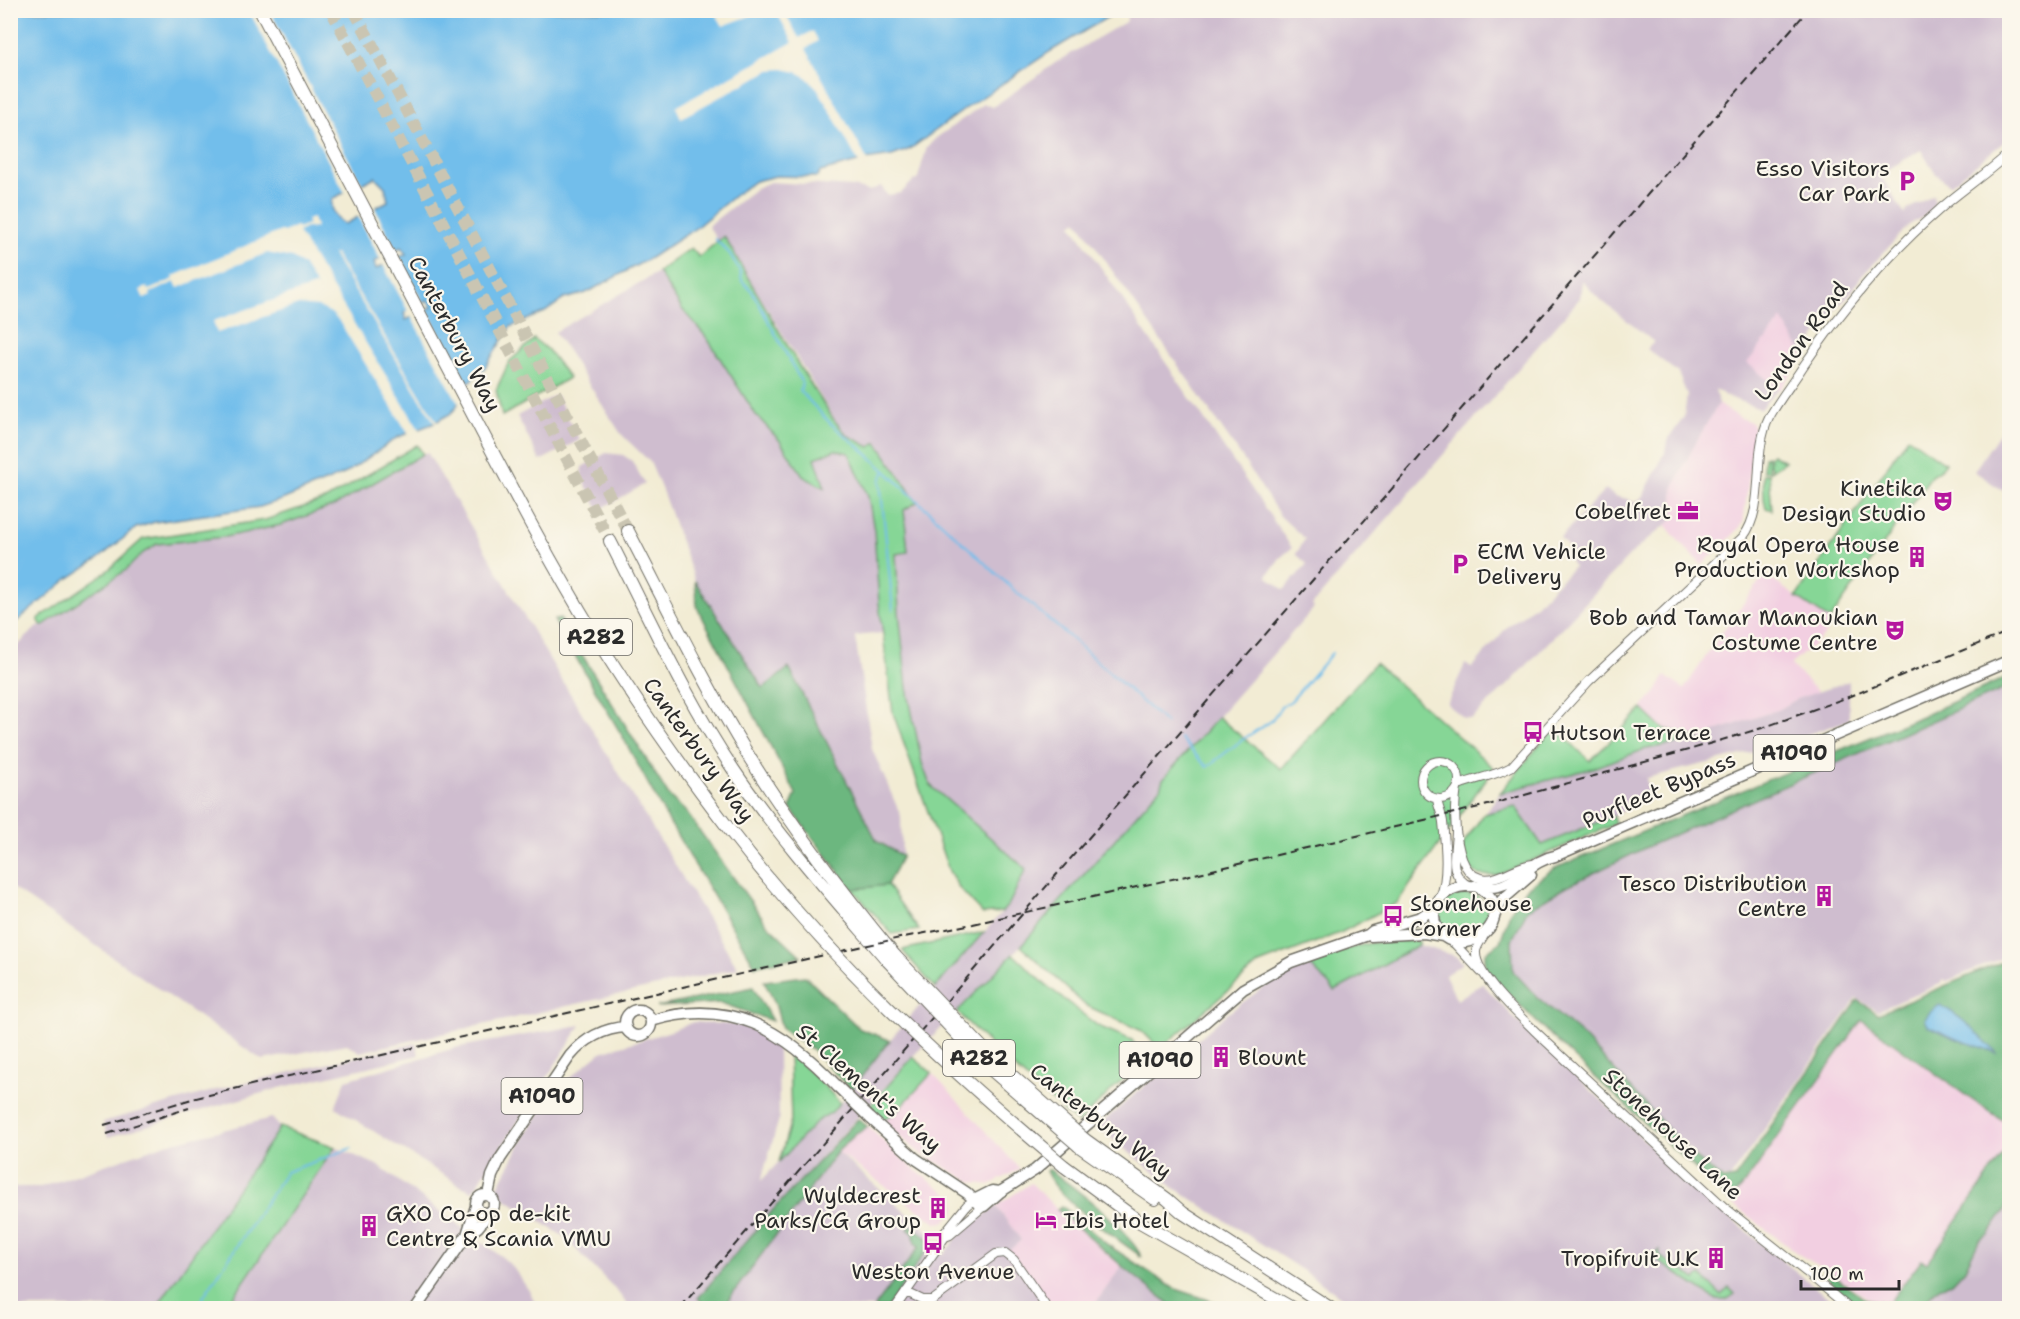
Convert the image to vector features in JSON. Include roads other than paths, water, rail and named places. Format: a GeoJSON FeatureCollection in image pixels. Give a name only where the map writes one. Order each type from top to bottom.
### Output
{"type":"FeatureCollection","features":[{"type":"Feature","properties":{"kind":"highway","name":"Canterbury Way"},"geometry":{"type":"LineString","coordinates":[[260,10],[532,527],[593,632],[638,703],[733,834],[810,925],[890,1010],[933,1051],[1064,1166],[1140,1222],[1292,1308]]}},
{"type":"Feature","properties":{"kind":"highway","name":"Canterbury Way"},"geometry":{"type":"LineString","coordinates":[[628,531],[748,756],[802,838],[869,932]]}},
{"type":"Feature","properties":{"kind":"highway","name":"Canterbury Way"},"geometry":{"type":"LineString","coordinates":[[610,541],[698,712],[728,761],[771,822],[869,932],[969,1036],[1081,1143],[1167,1199],[1183,1213],[1330,1308]]}},
{"type":"Feature","properties":{"kind":"main road","name":"Purfleet Bypass"},"geometry":{"type":"LineString","coordinates":[[1473,886],[1498,886],[1544,858],[1555,856],[2010,660]]}},
{"type":"Feature","properties":{"kind":"main road","name":"Purfleet Bypass"},"geometry":{"type":"LineString","coordinates":[[1495,916],[1499,904],[1508,893],[1555,856]]}},
{"type":"Feature","properties":{"kind":"main road","name":"A1090"},"geometry":{"type":"LineString","coordinates":[[984,1206],[1000,1192],[1035,1170],[1243,989],[1291,962],[1368,935],[1372,931],[1421,917],[1454,888],[1473,886]]}},
{"type":"Feature","properties":{"kind":"main road"},"geometry":{"type":"LineString","coordinates":[[1473,886],[1488,893],[1492,898],[1495,916]]}},
{"type":"Feature","properties":{"kind":"main road"},"geometry":{"type":"LineString","coordinates":[[1437,904],[1435,922],[1447,939]]}},
{"type":"Feature","properties":{"kind":"main road","name":"A1090"},"geometry":{"type":"LineString","coordinates":[[1368,935],[1424,933],[1468,941],[1487,931],[1495,916]]}},
{"type":"Feature","properties":{"kind":"main road","name":"St Clement's Way"},"geometry":{"type":"LineString","coordinates":[[637,1011],[644,1012],[651,1021],[648,1031],[640,1036],[630,1033],[626,1027],[627,1018],[637,1011]]}},
{"type":"Feature","properties":{"kind":"main road","name":"St Clement's Way"},"geometry":{"type":"LineString","coordinates":[[651,1021],[679,1013],[724,1014],[748,1021],[786,1041],[819,1067],[870,1118],[916,1159],[984,1206]]}},
{"type":"Feature","properties":{"kind":"main road","name":"A1090"},"geometry":{"type":"LineString","coordinates":[[488,1195],[492,1176],[500,1159],[570,1056],[584,1043],[602,1032],[612,1028],[626,1027]]}},
{"type":"Feature","properties":{"kind":"main road","name":"A1090"},"geometry":{"type":"LineString","coordinates":[[974,1200],[992,1191],[1000,1192]]}},
{"type":"Feature","properties":{"kind":"main road"},"geometry":{"type":"LineString","coordinates":[[416,1308],[467,1234],[479,1197],[488,1195],[493,1198],[495,1203],[490,1212],[478,1227],[467,1234]]}},
{"type":"Feature","properties":{"kind":"main road"},"geometry":{"type":"LineString","coordinates":[[476,1206],[481,1213],[490,1212]]}},
{"type":"Feature","properties":{"kind":"street","name":"London Road"},"geometry":{"type":"LineString","coordinates":[[1458,787],[1477,778],[1495,775],[1511,767],[1589,681],[1743,537],[1752,519],[1761,440],[1768,421],[1819,342],[1842,311],[1918,230],[1948,202],[2010,153]]}},
{"type":"Feature","properties":{"kind":"street"},"geometry":{"type":"LineString","coordinates":[[1458,787],[1446,798],[1432,797],[1424,790],[1421,780],[1423,770],[1432,762],[1442,761],[1450,763],[1457,771],[1477,778]]}},
{"type":"Feature","properties":{"kind":"street"},"geometry":{"type":"LineString","coordinates":[[1457,771],[1458,787],[1454,801],[1456,831],[1461,860],[1465,868],[1479,877],[1493,878],[1524,865],[1533,864]]}},
{"type":"Feature","properties":{"kind":"street"},"geometry":{"type":"LineString","coordinates":[[1437,799],[1443,824],[1445,879],[1445,885],[1437,904]]}},
{"type":"Feature","properties":{"kind":"street"},"geometry":{"type":"LineString","coordinates":[[1456,831],[1453,860],[1455,869],[1461,880],[1473,886]]}},
{"type":"Feature","properties":{"kind":"street","name":"Stonehouse Lane"},"geometry":{"type":"LineString","coordinates":[[1487,931],[1476,952],[1479,964],[1484,974],[1510,1006],[1724,1207],[1849,1308]]}},
{"type":"Feature","properties":{"kind":"street","name":"Stonehouse Lane"},"geometry":{"type":"LineString","coordinates":[[1447,939],[1476,969],[1484,974]]}},
{"type":"Feature","properties":{"kind":"street"},"geometry":{"type":"LineString","coordinates":[[895,1308],[945,1237],[945,1232],[967,1205],[974,1200]]}},
{"type":"Feature","properties":{"kind":"street"},"geometry":{"type":"LineString","coordinates":[[945,1237],[984,1206]]}},
{"type":"Feature","properties":{"kind":"street"},"geometry":{"type":"LineString","coordinates":[[906,1292],[923,1300],[933,1300],[996,1254],[1005,1254],[1014,1260],[1047,1308]]}},
{"type":"Feature","properties":{"kind":"water"},"geometry":{"type":"Polygon","coordinates":[[[11,11],[1118,11],[1051,51],[910,149],[892,156],[865,160],[820,172],[817,177],[776,176],[755,181],[693,230],[650,258],[586,293],[564,299],[545,312],[510,327],[486,366],[456,394],[459,401],[450,414],[432,424],[398,437],[346,473],[260,507],[155,522],[136,528],[97,560],[69,578],[11,626],[11,11]],[[375,177],[332,199],[333,210],[342,222],[345,224],[388,201],[385,187],[375,177]],[[401,247],[374,262],[376,269],[406,254],[401,247]],[[427,300],[404,313],[406,320],[432,307],[427,300]]]}},
{"type":"Feature","properties":{"kind":"water"},"geometry":{"type":"Polygon","coordinates":[[[1940,1005],[1963,1021],[1997,1053],[1928,1026],[1925,1019],[1940,1005]]]}},
{"type":"Feature","properties":{"kind":"waterway"},"geometry":{"type":"LineString","coordinates":[[715,239],[730,254],[740,271],[742,281],[752,291],[802,383],[800,391],[831,424],[864,451],[1015,591],[1166,723]]}},
{"type":"Feature","properties":{"kind":"waterway"},"geometry":{"type":"LineString","coordinates":[[885,471],[880,480],[893,610]]}},
{"type":"Feature","properties":{"kind":"waterway"},"geometry":{"type":"LineString","coordinates":[[1180,738],[1207,767],[1271,721],[1281,707],[1291,701],[1332,653]]}},
{"type":"Feature","properties":{"kind":"waterway"},"geometry":{"type":"LineString","coordinates":[[196,1308],[286,1172],[352,1148]]}},
{"type":"Feature","properties":{"kind":"tunnel"},"geometry":{"type":"LineString","coordinates":[[331,10],[610,541]]}},
{"type":"Feature","properties":{"kind":"tunnel"},"geometry":{"type":"LineString","coordinates":[[354,10],[628,531]]}},
{"type":"Feature","properties":{"kind":"railway"},"geometry":{"type":"LineString","coordinates":[[680,1308],[1808,10]]}},
{"type":"Feature","properties":{"kind":"railway"},"geometry":{"type":"LineString","coordinates":[[104,1125],[192,1099],[276,1079],[1243,863],[1492,804],[1762,728],[1851,696],[2010,631]]}},
{"type":"Feature","properties":{"kind":"railway"},"geometry":{"type":"LineString","coordinates":[[107,1134],[189,1108]]}},
{"type":"Feature","properties":{"kind":"place","name":"Esso Visitors Car Park"},"geometry":{"type":"Point","coordinates":[1907,181]}},
{"type":"Feature","properties":{"kind":"place","name":"Kinetika Design Studio"},"geometry":{"type":"Point","coordinates":[1943,501]}},
{"type":"Feature","properties":{"kind":"place","name":"Cobelfret"},"geometry":{"type":"Point","coordinates":[1688,511]}},
{"type":"Feature","properties":{"kind":"place","name":"Royal Opera House Production Workshop"},"geometry":{"type":"Point","coordinates":[1917,557]}},
{"type":"Feature","properties":{"kind":"place","name":"ECM Vehicle Delivery"},"geometry":{"type":"Point","coordinates":[1460,564]}},
{"type":"Feature","properties":{"kind":"place","name":"Bob and Tamar Manoukian Costume Centre"},"geometry":{"type":"Point","coordinates":[1895,630]}},
{"type":"Feature","properties":{"kind":"place","name":"Hutson Terrace"},"geometry":{"type":"Point","coordinates":[1533,732]}},
{"type":"Feature","properties":{"kind":"place","name":"Tesco Distribution Centre"},"geometry":{"type":"Point","coordinates":[1824,896]}},
{"type":"Feature","properties":{"kind":"place","name":"Stonehouse Corner"},"geometry":{"type":"Point","coordinates":[1393,916]}},
{"type":"Feature","properties":{"kind":"place","name":"Blount"},"geometry":{"type":"Point","coordinates":[1221,1057]}},
{"type":"Feature","properties":{"kind":"place","name":"Wyldecrest Parks/CG Group"},"geometry":{"type":"Point","coordinates":[938,1208]}},
{"type":"Feature","properties":{"kind":"place","name":"Ibis Hotel"},"geometry":{"type":"Point","coordinates":[1046,1220]}},
{"type":"Feature","properties":{"kind":"place","name":"GXO Co-op de-kit Centre & Scania VMU"},"geometry":{"type":"Point","coordinates":[369,1226]}},
{"type":"Feature","properties":{"kind":"place","name":"Weston Avenue"},"geometry":{"type":"Point","coordinates":[933,1243]}},
{"type":"Feature","properties":{"kind":"place","name":"Tropifruit U.K"},"geometry":{"type":"Point","coordinates":[1716,1258]}}]}
